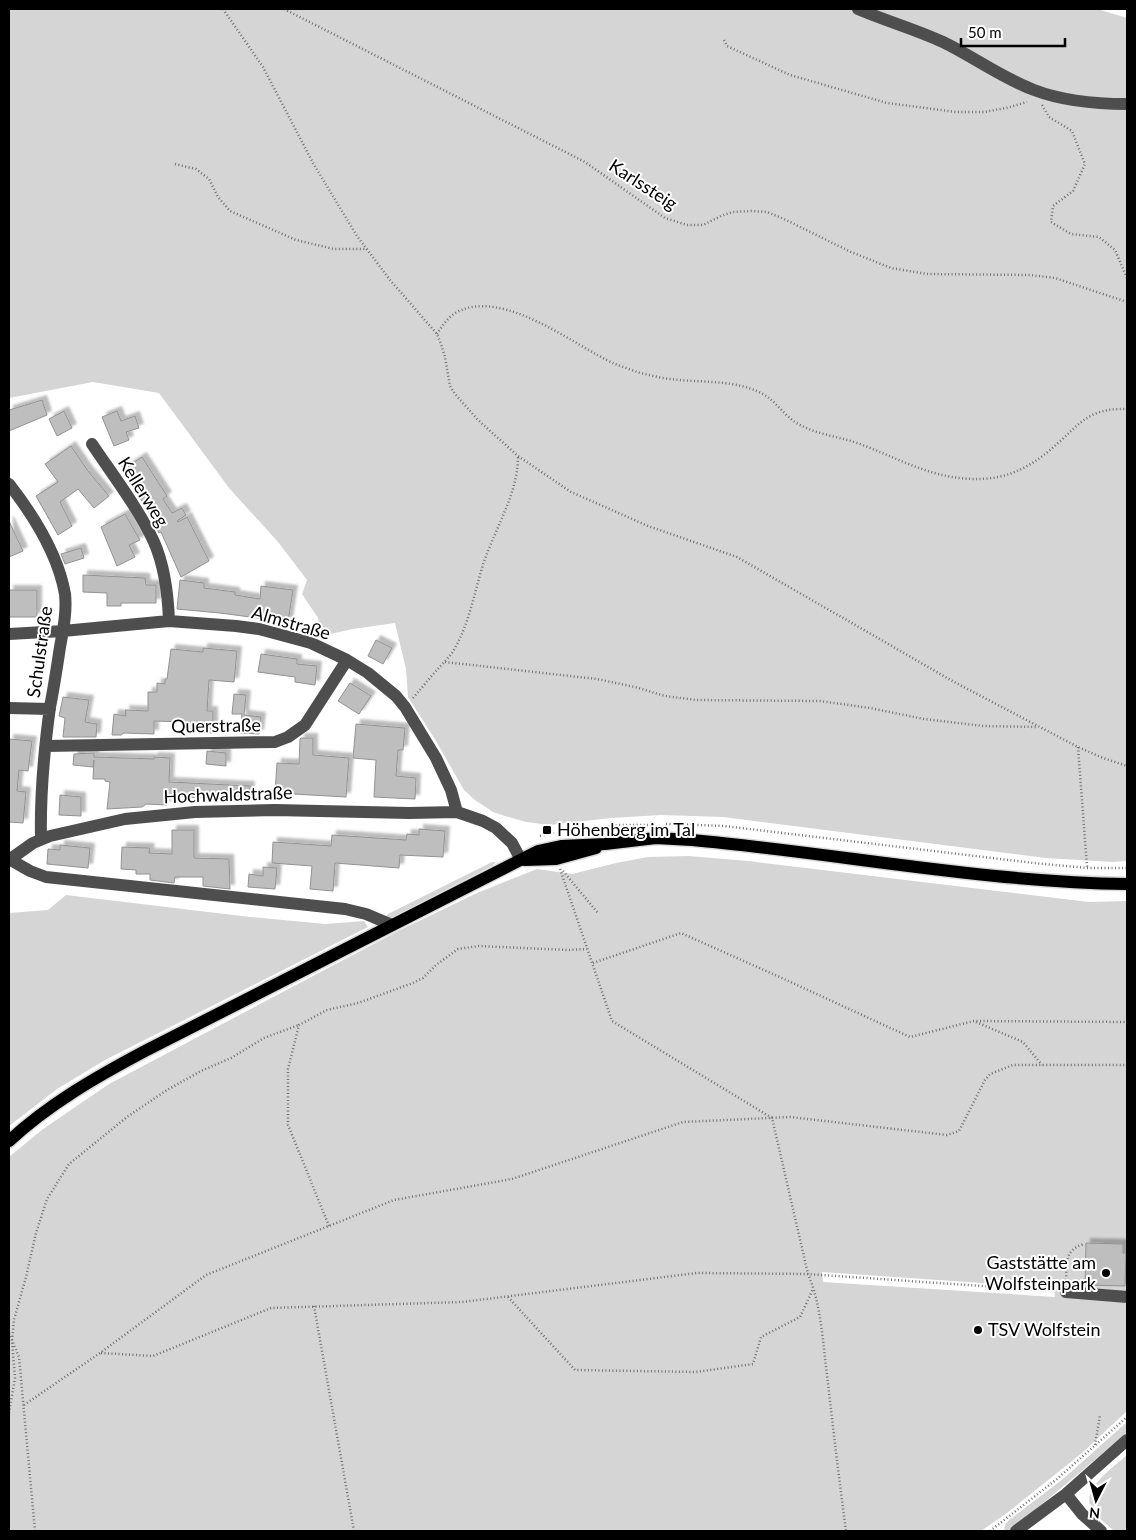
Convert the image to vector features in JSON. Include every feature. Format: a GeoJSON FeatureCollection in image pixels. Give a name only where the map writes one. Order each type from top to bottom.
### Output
{"type":"FeatureCollection","features":[{"type":"Feature","properties":{"kind":"main road"},"geometry":{"type":"LineString","coordinates":[[9,1141],[29,1122],[99,1076],[538,851],[552,847],[605,844],[656,838],[692,840],[1053,881],[1127,884]]}},
{"type":"Feature","properties":{"kind":"street"},"geometry":{"type":"LineString","coordinates":[[858,9],[942,42],[1011,80],[1046,94],[1098,103],[1127,104]]}},
{"type":"Feature","properties":{"kind":"street","name":"Kellerweg"},"geometry":{"type":"LineString","coordinates":[[92,444],[144,522],[154,542],[166,585],[169,620]]}},
{"type":"Feature","properties":{"kind":"street","name":"Schulstraße"},"geometry":{"type":"LineString","coordinates":[[9,484],[42,534],[58,568],[65,596],[63,631],[46,746],[42,788],[41,839]]}},
{"type":"Feature","properties":{"kind":"street","name":"Almstraße"},"geometry":{"type":"LineString","coordinates":[[9,634],[63,631],[169,620],[259,629],[311,643],[347,660],[385,686],[396,696],[405,707],[436,758],[445,776],[457,812]]}},
{"type":"Feature","properties":{"kind":"street","name":"Querstraße"},"geometry":{"type":"LineString","coordinates":[[46,746],[275,742],[288,737],[305,725],[347,660]]}},
{"type":"Feature","properties":{"kind":"street"},"geometry":{"type":"LineString","coordinates":[[9,708],[50,709]]}},
{"type":"Feature","properties":{"kind":"street","name":"Hochwaldstraße"},"geometry":{"type":"LineString","coordinates":[[9,860],[33,842],[41,839],[126,819],[195,812],[275,810],[409,813],[457,812]]}},
{"type":"Feature","properties":{"kind":"street"},"geometry":{"type":"LineString","coordinates":[[457,812],[483,821],[496,828],[512,843],[521,860]]}},
{"type":"Feature","properties":{"kind":"street"},"geometry":{"type":"LineString","coordinates":[[9,860],[46,877],[345,909],[366,914],[392,925]]}},
{"type":"Feature","properties":{"kind":"street"},"geometry":{"type":"LineString","coordinates":[[1066,1292],[1127,1297]]}},
{"type":"Feature","properties":{"kind":"street"},"geometry":{"type":"LineString","coordinates":[[1016,1531],[1066,1494],[1127,1440]]}},
{"type":"Feature","properties":{"kind":"street"},"geometry":{"type":"LineString","coordinates":[[1066,1494],[1082,1514],[1101,1531]]}},
{"type":"Feature","properties":{"kind":"path"},"geometry":{"type":"LineString","coordinates":[[223,9],[263,67],[313,164],[357,236],[390,280],[436,334],[445,357],[450,386],[455,394],[478,420],[518,456],[571,492],[648,526],[737,557],[948,678],[1078,747],[1127,766]]}},
{"type":"Feature","properties":{"kind":"path","name":"Karlssteig"},"geometry":{"type":"LineString","coordinates":[[284,9],[585,162],[665,218],[687,225],[703,225],[732,212],[767,212],[851,252],[891,268],[927,274],[1030,275],[1055,278],[1127,302]]}},
{"type":"Feature","properties":{"kind":"path"},"geometry":{"type":"LineString","coordinates":[[724,40],[727,46],[790,75],[887,103],[956,112],[984,112],[1006,108]]}},
{"type":"Feature","properties":{"kind":"path"},"geometry":{"type":"LineString","coordinates":[[1041,103],[1049,117],[1072,131],[1085,164],[1073,191],[1053,206],[1051,222],[1070,234],[1099,237],[1115,250],[1127,278]]}},
{"type":"Feature","properties":{"kind":"path"},"geometry":{"type":"LineString","coordinates":[[175,164],[196,169],[208,179],[218,197],[230,211],[288,237],[334,249],[367,249]]}},
{"type":"Feature","properties":{"kind":"path"},"geometry":{"type":"LineString","coordinates":[[436,334],[456,312],[486,306],[504,309],[525,316],[615,364],[670,379],[716,383],[742,387],[761,393],[776,404],[794,422],[814,432],[860,444],[923,470],[953,478],[989,479],[1006,476],[1025,468],[1057,444],[1080,423],[1097,413],[1112,409],[1127,409]]}},
{"type":"Feature","properties":{"kind":"path"},"geometry":{"type":"LineString","coordinates":[[405,707],[455,649],[467,622],[492,539],[512,490],[518,468],[518,456]]}},
{"type":"Feature","properties":{"kind":"path"},"geometry":{"type":"LineString","coordinates":[[445,662],[597,679],[665,696],[696,700],[820,702],[870,708],[924,719],[983,726],[1040,727]]}},
{"type":"Feature","properties":{"kind":"path"},"geometry":{"type":"LineString","coordinates":[[1078,747],[1087,868]]}},
{"type":"Feature","properties":{"kind":"path"},"geometry":{"type":"LineString","coordinates":[[598,914],[559,866],[612,1020],[772,1118],[808,1274],[814,1288],[823,1343],[846,1531]]}},
{"type":"Feature","properties":{"kind":"path"},"geometry":{"type":"LineString","coordinates":[[593,964],[681,933],[910,1037],[974,1021],[1127,1022]]}},
{"type":"Feature","properties":{"kind":"path"},"geometry":{"type":"LineString","coordinates":[[9,1413],[14,1378],[12,1341],[14,1320],[36,1233],[47,1199],[69,1164],[127,1117],[166,1090],[201,1070],[231,1058],[264,1038],[299,1025],[327,1010],[358,1003],[423,978],[436,965],[458,949],[479,946],[568,950],[587,949]]}},
{"type":"Feature","properties":{"kind":"path"},"geometry":{"type":"LineString","coordinates":[[974,1021],[1023,1042],[1042,1065]]}},
{"type":"Feature","properties":{"kind":"path"},"geometry":{"type":"LineString","coordinates":[[299,1025],[288,1069],[288,1125],[329,1226]]}},
{"type":"Feature","properties":{"kind":"path"},"geometry":{"type":"LineString","coordinates":[[24,1405],[100,1353],[206,1275],[394,1200],[512,1179],[683,1122],[790,1117],[947,1134],[959,1131],[985,1080],[990,1074],[1013,1066],[1127,1065]]}},
{"type":"Feature","properties":{"kind":"path"},"geometry":{"type":"LineString","coordinates":[[100,1353],[153,1356],[270,1308],[462,1302],[697,1273],[808,1274],[1066,1292],[1068,1254],[1075,1247],[1084,1244]]}},
{"type":"Feature","properties":{"kind":"path"},"geometry":{"type":"LineString","coordinates":[[508,1297],[575,1370],[696,1372],[753,1364],[761,1337],[800,1317],[814,1288]]}},
{"type":"Feature","properties":{"kind":"path"},"geometry":{"type":"LineString","coordinates":[[314,1306],[354,1531]]}},
{"type":"Feature","properties":{"kind":"path"},"geometry":{"type":"LineString","coordinates":[[9,1333],[20,1357],[35,1531]]}},
{"type":"Feature","properties":{"kind":"path"},"geometry":{"type":"LineString","coordinates":[[1095,1445],[1100,1415]]}},
{"type":"Feature","properties":{"kind":"path"},"geometry":{"type":"LineString","coordinates":[[990,1531],[1057,1479],[1127,1417]]}},
{"type":"Feature","properties":{"kind":"path"},"geometry":{"type":"LineString","coordinates":[[994,1528],[997,1531]]}},
{"type":"Feature","properties":{"kind":"shaded area"},"geometry":{"type":"Polygon","coordinates":[[[9,9],[1097,9],[1127,18],[1127,861],[1113,862],[1046,858],[723,817],[661,815],[549,825],[526,822],[493,812],[475,800],[464,790],[408,697],[406,669],[395,623],[321,636],[318,618],[302,594],[307,580],[278,542],[229,488],[159,393],[93,382],[9,398],[9,9]]]}},
{"type":"Feature","properties":{"kind":"shaded area"},"geometry":{"type":"Polygon","coordinates":[[[689,856],[748,861],[1089,902],[1127,901],[1127,1411],[1082,1453],[1007,1513],[981,1531],[9,1531],[9,1157],[43,1129],[109,1084],[398,931],[477,893],[537,869],[572,874],[648,857],[689,856]],[[822,1272],[823,1282],[1055,1297],[1054,1288],[822,1272]]]}},
{"type":"Feature","properties":{"kind":"shaded area"},"geometry":{"type":"Polygon","coordinates":[[[492,862],[496,862],[492,866],[391,918],[387,918],[388,914],[492,862]]]}},
{"type":"Feature","properties":{"kind":"shaded area"},"geometry":{"type":"Polygon","coordinates":[[[66,895],[325,924],[364,921],[368,927],[105,1060],[57,1089],[9,1126],[9,913],[48,910],[66,895]]]}},
{"type":"Feature","properties":{"kind":"shaded area"},"geometry":{"type":"Polygon","coordinates":[[[1127,1422],[1127,1433],[1012,1529],[1008,1531],[1004,1529],[1009,1520],[1063,1479],[1127,1422]]]}},
{"type":"Feature","properties":{"kind":"shaded area"},"geometry":{"type":"Polygon","coordinates":[[[1127,1455],[1127,1531],[1114,1531],[1092,1509],[1089,1502],[1090,1494],[1100,1479],[1127,1455]]]}},
{"type":"Feature","properties":{"kind":"building"},"geometry":{"type":"Polygon","coordinates":[[[42,400],[47,415],[9,431],[9,410],[42,400]]]}},
{"type":"Feature","properties":{"kind":"building"},"geometry":{"type":"Polygon","coordinates":[[[64,411],[72,428],[57,436],[49,419],[64,411]]]}},
{"type":"Feature","properties":{"kind":"building"},"geometry":{"type":"Polygon","coordinates":[[[117,411],[121,421],[135,416],[139,428],[126,432],[129,440],[114,446],[102,417],[117,411]]]}},
{"type":"Feature","properties":{"kind":"building"},"geometry":{"type":"Polygon","coordinates":[[[71,446],[88,471],[109,496],[94,508],[78,489],[60,502],[72,526],[58,535],[36,496],[58,482],[45,464],[71,446]]]}},
{"type":"Feature","properties":{"kind":"building"},"geometry":{"type":"Polygon","coordinates":[[[142,457],[167,496],[163,499],[172,513],[182,508],[186,515],[177,521],[187,517],[209,561],[181,577],[161,532],[159,533],[154,524],[156,523],[131,484],[138,480],[128,466],[142,457]]]}},
{"type":"Feature","properties":{"kind":"building"},"geometry":{"type":"Polygon","coordinates":[[[125,514],[140,540],[129,545],[135,557],[117,566],[101,527],[125,514]]]}},
{"type":"Feature","properties":{"kind":"building"},"geometry":{"type":"Polygon","coordinates":[[[9,521],[23,551],[9,557],[9,521]]]}},
{"type":"Feature","properties":{"kind":"building"},"geometry":{"type":"Polygon","coordinates":[[[81,548],[84,558],[65,564],[61,554],[81,548]]]}},
{"type":"Feature","properties":{"kind":"building"},"geometry":{"type":"Polygon","coordinates":[[[83,575],[145,578],[146,585],[156,585],[156,603],[121,603],[121,606],[107,606],[107,593],[83,592],[83,575]]]}},
{"type":"Feature","properties":{"kind":"building"},"geometry":{"type":"Polygon","coordinates":[[[180,580],[204,583],[204,588],[235,592],[235,595],[260,599],[261,586],[293,590],[288,622],[177,609],[180,580]]]}},
{"type":"Feature","properties":{"kind":"building"},"geometry":{"type":"Polygon","coordinates":[[[9,590],[37,590],[37,617],[9,617],[9,590]]]}},
{"type":"Feature","properties":{"kind":"building"},"geometry":{"type":"Polygon","coordinates":[[[376,640],[392,648],[383,664],[368,656],[376,640]]]}},
{"type":"Feature","properties":{"kind":"building"},"geometry":{"type":"Polygon","coordinates":[[[203,648],[237,651],[234,682],[209,680],[207,711],[213,711],[213,733],[187,732],[187,722],[154,721],[154,734],[124,733],[112,735],[114,714],[126,716],[125,710],[148,711],[148,692],[157,692],[157,683],[165,684],[165,679],[167,679],[171,649],[203,652],[203,648]]]}},
{"type":"Feature","properties":{"kind":"building"},"geometry":{"type":"Polygon","coordinates":[[[261,654],[297,659],[297,664],[317,666],[315,685],[295,682],[295,677],[258,672],[261,654]]]}},
{"type":"Feature","properties":{"kind":"building"},"geometry":{"type":"Polygon","coordinates":[[[350,683],[371,696],[359,714],[338,701],[350,683]]]}},
{"type":"Feature","properties":{"kind":"building"},"geometry":{"type":"Polygon","coordinates":[[[234,694],[246,695],[244,715],[261,717],[259,734],[240,733],[242,714],[232,714],[234,694]]]}},
{"type":"Feature","properties":{"kind":"building"},"geometry":{"type":"Polygon","coordinates":[[[63,697],[89,700],[85,722],[97,724],[96,737],[63,737],[65,718],[59,716],[63,697]]]}},
{"type":"Feature","properties":{"kind":"building"},"geometry":{"type":"Polygon","coordinates":[[[356,724],[405,728],[403,750],[398,750],[396,776],[416,778],[415,799],[374,797],[376,760],[353,758],[356,724]]]}},
{"type":"Feature","properties":{"kind":"building"},"geometry":{"type":"Polygon","coordinates":[[[301,738],[313,738],[313,755],[349,758],[346,797],[275,793],[277,763],[299,764],[301,738]]]}},
{"type":"Feature","properties":{"kind":"building"},"geometry":{"type":"Polygon","coordinates":[[[9,739],[32,741],[28,771],[19,770],[17,791],[26,792],[23,823],[9,822],[9,739]]]}},
{"type":"Feature","properties":{"kind":"building"},"geometry":{"type":"Polygon","coordinates":[[[207,751],[226,753],[226,766],[206,764],[207,751]]]}},
{"type":"Feature","properties":{"kind":"building"},"geometry":{"type":"Polygon","coordinates":[[[94,753],[94,757],[170,758],[169,782],[250,786],[249,797],[209,794],[209,798],[168,796],[167,805],[146,804],[142,807],[107,809],[110,782],[105,781],[105,779],[93,779],[94,760],[93,767],[73,765],[74,754],[94,753]]]}},
{"type":"Feature","properties":{"kind":"building"},"geometry":{"type":"Polygon","coordinates":[[[60,795],[81,797],[81,816],[59,815],[60,795]]]}},
{"type":"Feature","properties":{"kind":"building"},"geometry":{"type":"Polygon","coordinates":[[[419,829],[445,831],[443,857],[400,855],[399,868],[335,863],[333,891],[310,889],[312,866],[272,863],[273,842],[331,846],[332,835],[406,840],[407,834],[419,835],[419,829]]]}},
{"type":"Feature","properties":{"kind":"building"},"geometry":{"type":"Polygon","coordinates":[[[172,830],[194,830],[194,858],[229,859],[230,889],[203,886],[203,877],[175,877],[174,883],[150,880],[150,874],[136,874],[136,870],[121,869],[122,847],[150,848],[149,853],[172,854],[172,830]]]}},
{"type":"Feature","properties":{"kind":"building"},"geometry":{"type":"Polygon","coordinates":[[[60,845],[90,848],[88,868],[47,864],[48,849],[60,850],[60,845]]]}},
{"type":"Feature","properties":{"kind":"building"},"geometry":{"type":"Polygon","coordinates":[[[263,867],[277,868],[275,889],[248,887],[249,874],[263,876],[263,867]]]}},
{"type":"Feature","properties":{"kind":"building","name":"Gaststätte am Wolfsteinpark"},"geometry":{"type":"Polygon","coordinates":[[[1086,1243],[1123,1244],[1123,1253],[1126,1253],[1125,1286],[1085,1285],[1086,1243]]]}},
{"type":"Feature","properties":{"kind":"place","name":"Höhenberg im Tal"},"geometry":{"type":"Point","coordinates":[547,830]}},
{"type":"Feature","properties":{"kind":"place","name":"Gaststätte am Wolfsteinpark"},"geometry":{"type":"Point","coordinates":[1106,1273]}},
{"type":"Feature","properties":{"kind":"place","name":"TSV Wolfstein"},"geometry":{"type":"Point","coordinates":[978,1330]}}]}
